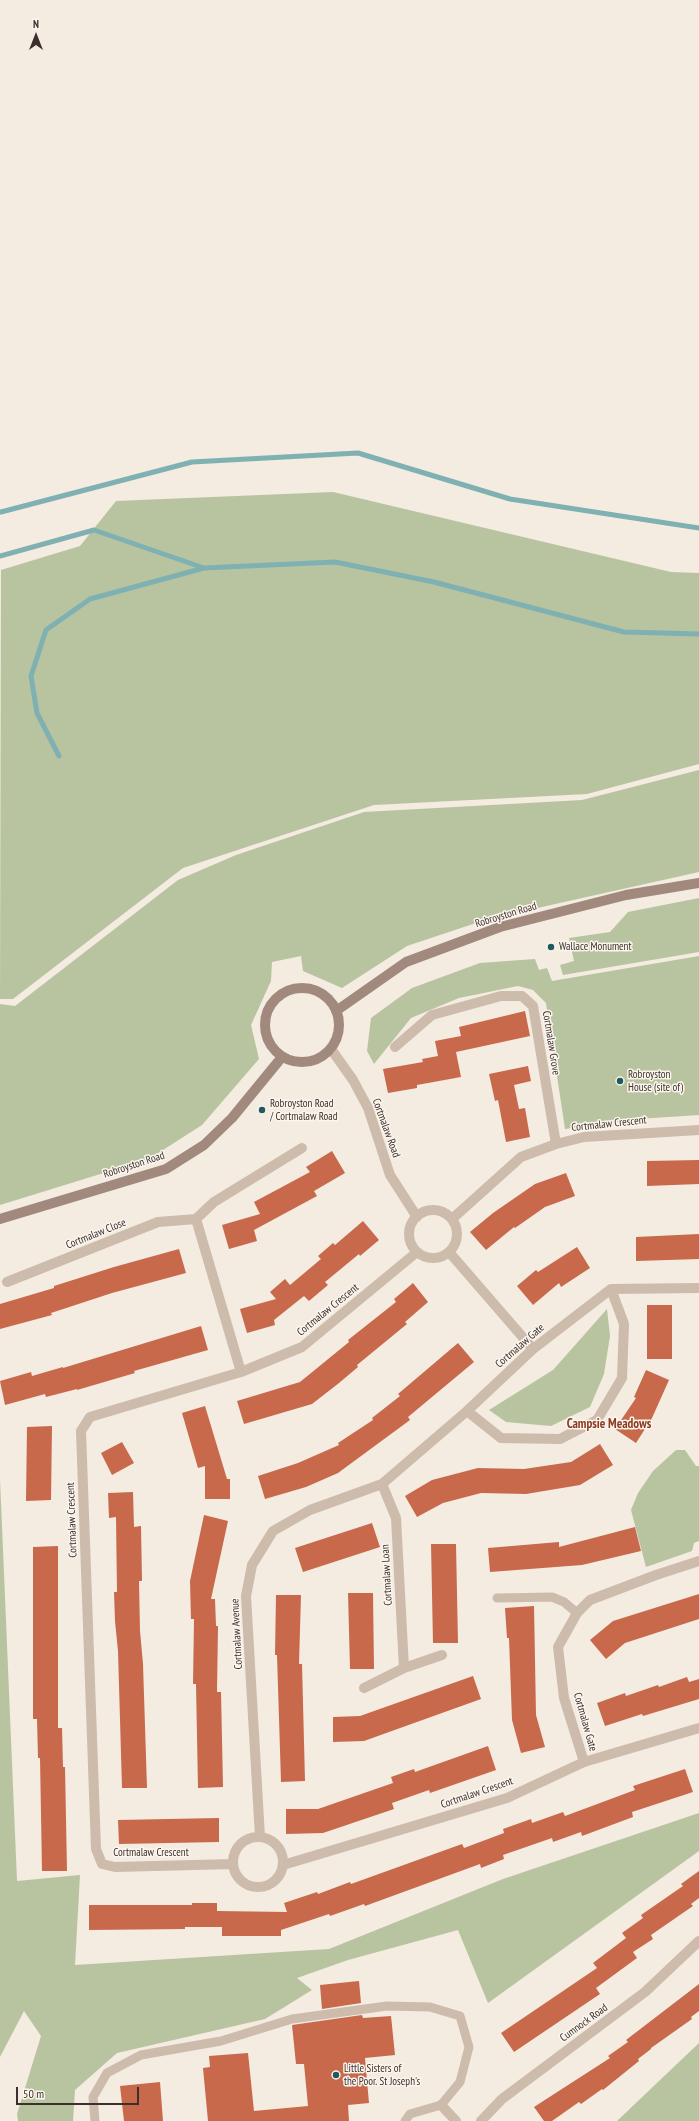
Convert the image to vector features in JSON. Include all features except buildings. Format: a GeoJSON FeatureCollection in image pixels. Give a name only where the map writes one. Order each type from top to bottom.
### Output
{"type":"FeatureCollection","features":[{"type":"Feature","properties":{"kind":"street","name":"Robroyston Road"},"geometry":{"type":"LineString","coordinates":[[336,1011],[406,962],[500,927],[626,895],[699,883]]}},
{"type":"Feature","properties":{"kind":"street"},"geometry":{"type":"LineString","coordinates":[[292,989],[314,990],[323,994],[336,1011],[340,1027],[337,1038],[331,1049],[318,1060],[304,1062],[282,1057],[269,1042],[266,1031],[266,1019],[269,1008],[284,992],[292,989]]}},
{"type":"Feature","properties":{"kind":"street","name":"Cortmalaw Grove"},"geometry":{"type":"LineString","coordinates":[[395,1047],[432,1015],[501,996],[522,996],[533,1006],[556,1144]]}},
{"type":"Feature","properties":{"kind":"street","name":"Cortmalaw Road"},"geometry":{"type":"LineString","coordinates":[[331,1049],[353,1080],[368,1108],[390,1175],[416,1217]]}},
{"type":"Feature","properties":{"kind":"street","name":"Robroyston Road"},"geometry":{"type":"LineString","coordinates":[[0,1219],[166,1169],[204,1145],[232,1118],[282,1057]]}},
{"type":"Feature","properties":{"kind":"street","name":"Cortmalaw Crescent"},"geometry":{"type":"LineString","coordinates":[[452,1219],[521,1157],[556,1144],[584,1137],[699,1130]]}},
{"type":"Feature","properties":{"kind":"street"},"geometry":{"type":"LineString","coordinates":[[241,1372],[196,1219],[214,1202],[302,1148]]}},
{"type":"Feature","properties":{"kind":"street"},"geometry":{"type":"LineString","coordinates":[[438,1211],[452,1219],[455,1225],[456,1240],[449,1252],[436,1257],[430,1257],[418,1252],[410,1238],[412,1223],[416,1217],[423,1212],[438,1211]]}},
{"type":"Feature","properties":{"kind":"street","name":"Cortmalaw Close"},"geometry":{"type":"LineString","coordinates":[[7,1282],[158,1222],[196,1219]]}},
{"type":"Feature","properties":{"kind":"street","name":"Cortmalaw Crescent"},"geometry":{"type":"LineString","coordinates":[[233,1864],[116,1867],[102,1864],[96,1849],[81,1431],[90,1417],[241,1372],[302,1347],[418,1252]]}},
{"type":"Feature","properties":{"kind":"street"},"geometry":{"type":"LineString","coordinates":[[449,1252],[533,1349]]}},
{"type":"Feature","properties":{"kind":"street"},"geometry":{"type":"LineString","coordinates":[[467,1411],[502,1438],[560,1439],[597,1420],[622,1378],[624,1324],[612,1289],[699,1288]]}},
{"type":"Feature","properties":{"kind":"street","name":"Cortmalaw Gate"},"geometry":{"type":"LineString","coordinates":[[382,1484],[467,1411],[533,1349],[612,1289]]}},
{"type":"Feature","properties":{"kind":"street","name":"Cortmalaw Loan"},"geometry":{"type":"LineString","coordinates":[[382,1484],[396,1518],[404,1668]]}},
{"type":"Feature","properties":{"kind":"street","name":"Cortmalaw Avenue"},"geometry":{"type":"LineString","coordinates":[[260,1837],[246,1596],[252,1565],[273,1531],[310,1510],[382,1484]]}},
{"type":"Feature","properties":{"kind":"street","name":"Cortmalaw Gate"},"geometry":{"type":"LineString","coordinates":[[584,1762],[564,1698],[558,1647],[577,1613],[590,1600],[699,1561]]}},
{"type":"Feature","properties":{"kind":"street"},"geometry":{"type":"LineString","coordinates":[[364,1688],[404,1668],[442,1655]]}},
{"type":"Feature","properties":{"kind":"street","name":"Cortmalaw Crescent"},"geometry":{"type":"LineString","coordinates":[[283,1865],[507,1798],[584,1762],[699,1728]]}},
{"type":"Feature","properties":{"kind":"street"},"geometry":{"type":"LineString","coordinates":[[260,1837],[268,1839],[277,1846],[283,1857],[283,1865],[276,1880],[270,1885],[253,1887],[239,1879],[233,1864],[234,1856],[238,1848],[251,1838],[260,1837]]}},
{"type":"Feature","properties":{"kind":"street","name":"Cumnock Road"},"geometry":{"type":"LineString","coordinates":[[481,2121],[502,2099],[645,1992],[699,1941]]}},
{"type":"Feature","properties":{"kind":"street"},"geometry":{"type":"LineString","coordinates":[[441,2105],[456,2121]]}},
{"type":"Feature","properties":{"kind":"lane"},"geometry":{"type":"LineString","coordinates":[[497,1598],[552,1597],[564,1602],[577,1613]]}},
{"type":"Feature","properties":{"kind":"lane"},"geometry":{"type":"LineString","coordinates":[[95,2121],[93,2097],[107,2073],[141,2055],[221,2041],[292,2019],[388,2006],[430,2007],[460,2016],[469,2047],[460,2082],[441,2105],[410,2114],[405,2121]]}},
{"type":"Feature","properties":{"kind":"green space"},"geometry":{"type":"Polygon","coordinates":[[[333,492],[671,572],[699,573],[699,764],[587,794],[374,805],[183,868],[13,999],[0,999],[1,570],[80,546],[116,501],[333,492]]]}},
{"type":"Feature","properties":{"kind":"green space"},"geometry":{"type":"Polygon","coordinates":[[[699,770],[699,872],[488,919],[407,946],[342,988],[303,971],[301,956],[272,962],[271,981],[251,1025],[259,1059],[202,1125],[149,1159],[0,1205],[0,1004],[15,1006],[178,880],[236,855],[364,812],[582,800],[699,770]]]}},
{"type":"Feature","properties":{"kind":"green space"},"geometry":{"type":"Polygon","coordinates":[[[699,898],[699,952],[563,975],[560,965],[574,961],[569,938],[610,932],[628,912],[699,898]]]}},
{"type":"Feature","properties":{"kind":"green space"},"geometry":{"type":"Polygon","coordinates":[[[699,956],[699,1115],[638,1119],[565,1129],[546,1003],[533,990],[518,986],[459,998],[411,1018],[374,1064],[367,1051],[371,1018],[412,988],[480,963],[535,959],[539,970],[547,968],[552,981],[699,956]]]}},
{"type":"Feature","properties":{"kind":"green space"},"geometry":{"type":"Polygon","coordinates":[[[607,1309],[610,1336],[604,1374],[590,1407],[551,1426],[506,1422],[489,1410],[553,1370],[607,1309]]]}},
{"type":"Feature","properties":{"kind":"green space"},"geometry":{"type":"Polygon","coordinates":[[[676,1450],[685,1450],[696,1466],[699,1466],[699,1541],[694,1543],[692,1551],[646,1567],[631,1510],[638,1493],[653,1471],[676,1450]]]}},
{"type":"Feature","properties":{"kind":"green space"},"geometry":{"type":"Polygon","coordinates":[[[0,1479],[17,1881],[80,1875],[75,1965],[329,1949],[503,1879],[699,1813],[699,1851],[488,2003],[458,1930],[348,1960],[297,1978],[312,1990],[265,2019],[117,2053],[75,2090],[73,2121],[18,2121],[17,2114],[41,2036],[24,2011],[0,2057],[0,1479]]]}},
{"type":"Feature","properties":{"kind":"green space"},"geometry":{"type":"Polygon","coordinates":[[[699,2043],[699,2121],[617,2121],[699,2043]]]}},
{"type":"Feature","properties":{"kind":"waterway"},"geometry":{"type":"LineString","coordinates":[[1,512],[192,462],[358,453],[510,499],[699,528]]}},
{"type":"Feature","properties":{"kind":"waterway"},"geometry":{"type":"LineString","coordinates":[[0,556],[94,530],[204,568],[335,562],[434,582],[624,632],[699,634]]}},
{"type":"Feature","properties":{"kind":"waterway"},"geometry":{"type":"LineString","coordinates":[[59,756],[37,713],[31,676],[46,630],[90,599],[204,568]]}},
{"type":"Feature","properties":{"kind":"place","name":"Wallace Monument"},"geometry":{"type":"Point","coordinates":[551,947]}},
{"type":"Feature","properties":{"kind":"place","name":"Robroyston House (site of)"},"geometry":{"type":"Point","coordinates":[620,1081]}},
{"type":"Feature","properties":{"kind":"place","name":"Robroyston Road / Cortmalaw Road"},"geometry":{"type":"Point","coordinates":[262,1110]}},
{"type":"Feature","properties":{"kind":"place","name":"Little Sisters of the Poor. St Joseph's"},"geometry":{"type":"Point","coordinates":[336,2075]}},
{"type":"Feature","properties":{"kind":"district","name":"Campsie Meadows"},"geometry":{"type":"Point","coordinates":[609,1424]}}]}
